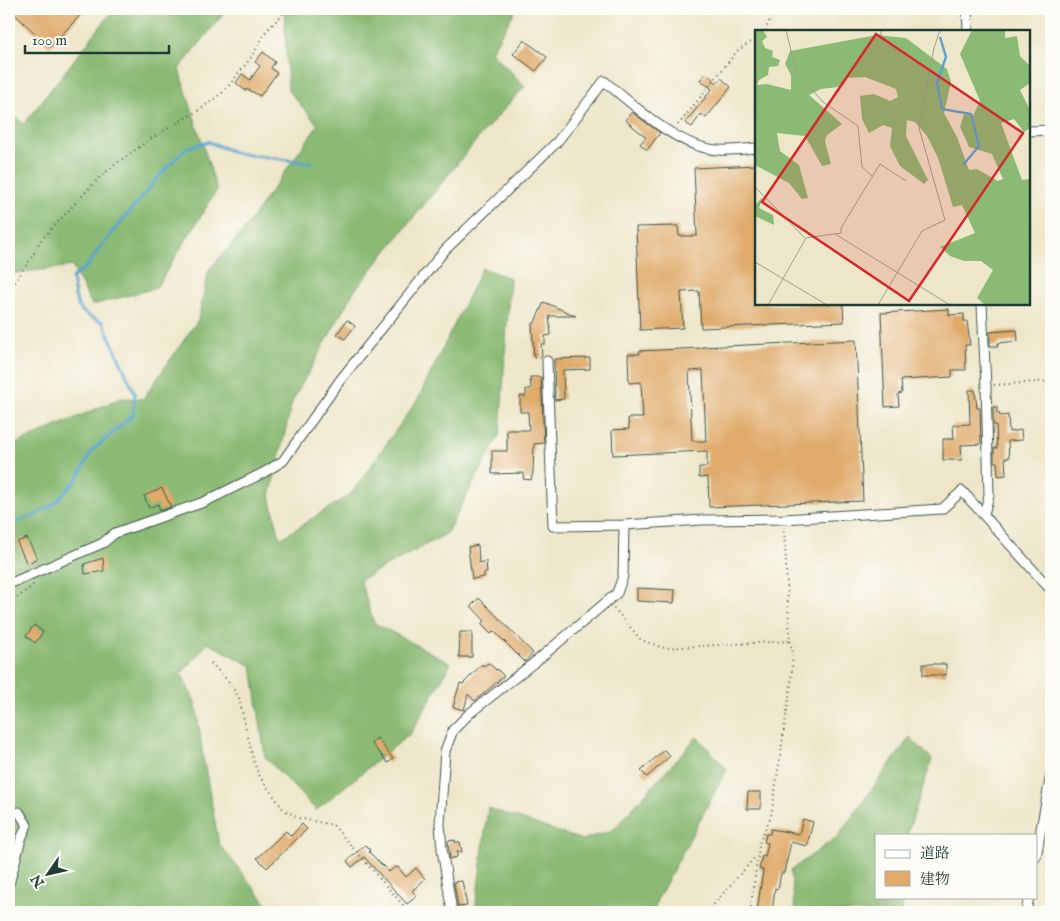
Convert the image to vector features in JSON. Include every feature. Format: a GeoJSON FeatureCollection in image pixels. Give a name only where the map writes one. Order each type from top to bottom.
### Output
{"type":"FeatureCollection","features":[{"type":"Feature","properties":{"kind":"street"},"geometry":{"type":"LineString","coordinates":[[967,9],[968,30]]}},
{"type":"Feature","properties":{"kind":"street"},"geometry":{"type":"LineString","coordinates":[[9,584],[102,543],[115,533],[204,502],[283,462],[341,379],[445,250],[557,142],[604,81],[671,134],[700,147],[717,150],[755,148]]}},
{"type":"Feature","properties":{"kind":"street"},"geometry":{"type":"LineString","coordinates":[[1030,131],[1051,130]]}},
{"type":"Feature","properties":{"kind":"street"},"geometry":{"type":"LineString","coordinates":[[982,305],[989,495],[984,514]]}},
{"type":"Feature","properties":{"kind":"street"},"geometry":{"type":"LineString","coordinates":[[547,361],[553,526],[784,519],[942,509],[962,491],[1051,590]]}},
{"type":"Feature","properties":{"kind":"street"},"geometry":{"type":"LineString","coordinates":[[452,912],[442,850],[440,824],[445,751],[453,730],[470,713],[540,658],[617,593],[623,576],[624,524]]}},
{"type":"Feature","properties":{"kind":"street"},"geometry":{"type":"LineString","coordinates":[[1038,846],[1051,774]]}},
{"type":"Feature","properties":{"kind":"street"},"geometry":{"type":"LineString","coordinates":[[9,884],[21,838],[27,825],[19,812]]}},
{"type":"Feature","properties":{"kind":"street"},"geometry":{"type":"LineString","coordinates":[[1026,912],[1029,898]]}},
{"type":"Feature","properties":{"kind":"path"},"geometry":{"type":"LineString","coordinates":[[9,290],[32,257],[40,241],[98,179],[149,140],[202,108],[222,93],[253,55],[266,32],[288,9]]}},
{"type":"Feature","properties":{"kind":"path"},"geometry":{"type":"LineString","coordinates":[[764,30],[775,9]]}},
{"type":"Feature","properties":{"kind":"path"},"geometry":{"type":"LineString","coordinates":[[671,134],[738,50],[755,40]]}},
{"type":"Feature","properties":{"kind":"path"},"geometry":{"type":"LineString","coordinates":[[986,386],[1051,382]]}},
{"type":"Feature","properties":{"kind":"path"},"geometry":{"type":"LineString","coordinates":[[750,912],[760,840],[771,816],[791,684],[793,652],[790,641],[784,519]]}},
{"type":"Feature","properties":{"kind":"path"},"geometry":{"type":"LineString","coordinates":[[9,604],[37,582],[40,570]]}},
{"type":"Feature","properties":{"kind":"path"},"geometry":{"type":"LineString","coordinates":[[608,600],[641,640],[664,648],[790,641]]}},
{"type":"Feature","properties":{"kind":"path"},"geometry":{"type":"LineString","coordinates":[[211,663],[229,682],[239,698],[254,763],[260,777],[283,809],[298,818],[333,825],[409,912]]}},
{"type":"Feature","properties":{"kind":"path"},"geometry":{"type":"LineString","coordinates":[[707,912],[757,855]]}},
{"type":"Feature","properties":{"kind":"green space"},"geometry":{"type":"Polygon","coordinates":[[[114,9],[225,9],[220,18],[179,69],[217,190],[156,288],[92,305],[72,266],[9,274],[9,112],[24,124],[114,9]]]}},
{"type":"Feature","properties":{"kind":"green space"},"geometry":{"type":"Polygon","coordinates":[[[284,9],[516,9],[491,52],[525,86],[479,137],[354,291],[292,402],[270,496],[280,539],[351,494],[418,399],[482,268],[510,278],[500,434],[446,534],[360,580],[374,623],[451,663],[411,733],[316,810],[265,757],[252,666],[208,643],[181,674],[196,704],[203,757],[219,844],[273,912],[9,912],[9,447],[121,398],[143,399],[198,320],[209,270],[243,231],[318,125],[288,90],[284,9]]]}},
{"type":"Feature","properties":{"kind":"green space"},"geometry":{"type":"Polygon","coordinates":[[[697,737],[727,769],[656,902],[654,912],[475,912],[488,808],[582,840],[613,830],[697,737]]]}},
{"type":"Feature","properties":{"kind":"green space"},"geometry":{"type":"Polygon","coordinates":[[[910,737],[932,759],[907,834],[875,834],[875,898],[901,898],[902,912],[795,912],[791,870],[837,837],[910,737]]]}},
{"type":"Feature","properties":{"kind":"building"},"geometry":{"type":"Polygon","coordinates":[[[9,9],[86,9],[50,47],[9,9]]]}},
{"type":"Feature","properties":{"kind":"building"},"geometry":{"type":"Polygon","coordinates":[[[524,40],[547,57],[536,71],[513,54],[524,40]]]}},
{"type":"Feature","properties":{"kind":"building"},"geometry":{"type":"Polygon","coordinates":[[[263,52],[275,62],[271,68],[277,73],[260,96],[247,89],[246,91],[236,83],[242,74],[250,80],[260,66],[255,62],[263,52]]]}},
{"type":"Feature","properties":{"kind":"building"},"geometry":{"type":"Polygon","coordinates":[[[706,73],[717,83],[721,78],[731,87],[706,118],[701,114],[692,127],[685,123],[712,89],[700,80],[706,73]]]}},
{"type":"Feature","properties":{"kind":"building"},"geometry":{"type":"Polygon","coordinates":[[[632,112],[660,133],[647,150],[640,144],[646,137],[625,120],[632,112]]]}},
{"type":"Feature","properties":{"kind":"building"},"geometry":{"type":"Polygon","coordinates":[[[755,165],[755,305],[843,305],[844,322],[701,328],[699,291],[681,292],[683,328],[640,330],[636,227],[678,226],[679,236],[697,236],[694,168],[755,165]]]}},
{"type":"Feature","properties":{"kind":"building"},"geometry":{"type":"Polygon","coordinates":[[[544,302],[576,316],[549,316],[551,335],[545,336],[545,344],[541,344],[542,357],[534,358],[532,324],[534,324],[544,302]]]}},
{"type":"Feature","properties":{"kind":"building"},"geometry":{"type":"Polygon","coordinates":[[[949,309],[949,315],[964,314],[964,321],[967,321],[970,345],[965,345],[966,370],[952,370],[952,377],[901,380],[902,393],[898,394],[899,406],[885,407],[881,313],[949,309]]]}},
{"type":"Feature","properties":{"kind":"building"},"geometry":{"type":"Polygon","coordinates":[[[347,320],[355,326],[345,339],[337,334],[347,320]]]}},
{"type":"Feature","properties":{"kind":"building"},"geometry":{"type":"Polygon","coordinates":[[[1017,330],[1018,341],[998,343],[998,346],[990,346],[990,332],[1017,330]]]}},
{"type":"Feature","properties":{"kind":"building"},"geometry":{"type":"Polygon","coordinates":[[[856,340],[863,501],[709,507],[708,477],[699,478],[699,467],[707,467],[707,451],[613,455],[612,430],[629,429],[628,418],[643,418],[641,382],[629,383],[628,354],[640,354],[639,351],[856,340]],[[703,370],[689,371],[692,441],[706,441],[703,370]]]}},
{"type":"Feature","properties":{"kind":"building"},"geometry":{"type":"Polygon","coordinates":[[[590,358],[590,369],[563,370],[564,399],[555,400],[554,359],[590,358]]]}},
{"type":"Feature","properties":{"kind":"building"},"geometry":{"type":"Polygon","coordinates":[[[530,377],[541,377],[544,443],[534,444],[531,480],[523,479],[524,473],[492,474],[492,451],[507,451],[507,430],[529,430],[528,412],[520,412],[520,396],[526,396],[526,389],[531,389],[530,377]]]}},
{"type":"Feature","properties":{"kind":"building"},"geometry":{"type":"Polygon","coordinates":[[[969,390],[975,390],[977,408],[980,408],[981,444],[961,445],[962,460],[943,460],[943,439],[954,439],[953,425],[970,424],[969,390]]]}},
{"type":"Feature","properties":{"kind":"building"},"geometry":{"type":"Polygon","coordinates":[[[993,407],[997,407],[997,413],[1000,416],[1008,415],[1009,432],[1021,430],[1022,440],[1008,441],[1009,458],[1005,458],[1006,475],[998,476],[997,462],[994,462],[994,448],[997,448],[996,425],[993,425],[993,407]]]}},
{"type":"Feature","properties":{"kind":"building"},"geometry":{"type":"Polygon","coordinates":[[[162,488],[171,507],[160,511],[158,504],[149,508],[144,496],[162,488]]]}},
{"type":"Feature","properties":{"kind":"building"},"geometry":{"type":"Polygon","coordinates":[[[27,538],[37,558],[27,564],[17,542],[27,538]]]}},
{"type":"Feature","properties":{"kind":"building"},"geometry":{"type":"Polygon","coordinates":[[[478,545],[479,563],[486,561],[487,573],[484,573],[484,577],[472,579],[468,547],[478,545]]]}},
{"type":"Feature","properties":{"kind":"building"},"geometry":{"type":"Polygon","coordinates":[[[103,558],[104,571],[85,574],[84,564],[103,558]]]}},
{"type":"Feature","properties":{"kind":"building"},"geometry":{"type":"Polygon","coordinates":[[[637,588],[675,590],[674,603],[637,601],[637,588]]]}},
{"type":"Feature","properties":{"kind":"building"},"geometry":{"type":"Polygon","coordinates":[[[479,598],[533,653],[525,662],[494,631],[491,634],[481,624],[485,621],[471,606],[479,598]]]}},
{"type":"Feature","properties":{"kind":"building"},"geometry":{"type":"Polygon","coordinates":[[[34,625],[43,632],[35,643],[26,636],[34,625]]]}},
{"type":"Feature","properties":{"kind":"building"},"geometry":{"type":"Polygon","coordinates":[[[460,632],[472,632],[472,657],[459,657],[460,632]]]}},
{"type":"Feature","properties":{"kind":"building"},"geometry":{"type":"Polygon","coordinates":[[[489,663],[504,676],[475,701],[468,694],[464,710],[453,707],[460,683],[463,684],[482,664],[483,666],[489,663]]]}},
{"type":"Feature","properties":{"kind":"building"},"geometry":{"type":"Polygon","coordinates":[[[923,664],[946,664],[946,675],[923,675],[923,664]]]}},
{"type":"Feature","properties":{"kind":"building"},"geometry":{"type":"Polygon","coordinates":[[[377,738],[393,759],[388,763],[371,743],[377,738]]]}},
{"type":"Feature","properties":{"kind":"building"},"geometry":{"type":"Polygon","coordinates":[[[664,750],[670,756],[647,777],[641,771],[664,750]]]}},
{"type":"Feature","properties":{"kind":"building"},"geometry":{"type":"Polygon","coordinates":[[[748,792],[761,792],[761,809],[747,809],[748,792]]]}},
{"type":"Feature","properties":{"kind":"building"},"geometry":{"type":"Polygon","coordinates":[[[803,819],[813,822],[807,846],[791,842],[784,873],[781,873],[778,889],[775,888],[772,912],[757,912],[763,870],[759,869],[762,856],[765,857],[768,843],[764,842],[766,834],[770,834],[771,829],[799,834],[803,819]]]}},
{"type":"Feature","properties":{"kind":"building"},"geometry":{"type":"Polygon","coordinates":[[[302,824],[307,829],[267,868],[257,858],[286,831],[291,836],[302,824]]]}},
{"type":"Feature","properties":{"kind":"building"},"geometry":{"type":"Polygon","coordinates":[[[455,840],[455,842],[460,842],[462,852],[457,852],[457,857],[450,859],[448,841],[455,840]]]}},
{"type":"Feature","properties":{"kind":"building"},"geometry":{"type":"Polygon","coordinates":[[[365,845],[370,850],[369,852],[389,872],[398,867],[406,877],[416,868],[425,879],[412,891],[417,896],[407,904],[364,857],[352,867],[347,861],[365,845]]]}},
{"type":"Feature","properties":{"kind":"building"},"geometry":{"type":"Polygon","coordinates":[[[462,881],[467,906],[458,907],[454,882],[462,881]]]}},
{"type":"Feature","properties":{"kind":"waterway"},"geometry":{"type":"LineString","coordinates":[[9,524],[34,516],[55,503],[78,478],[92,451],[133,415],[135,394],[103,322],[87,315],[78,306],[72,278],[87,266],[160,175],[186,148],[209,142],[236,153],[311,163]]}}]}
